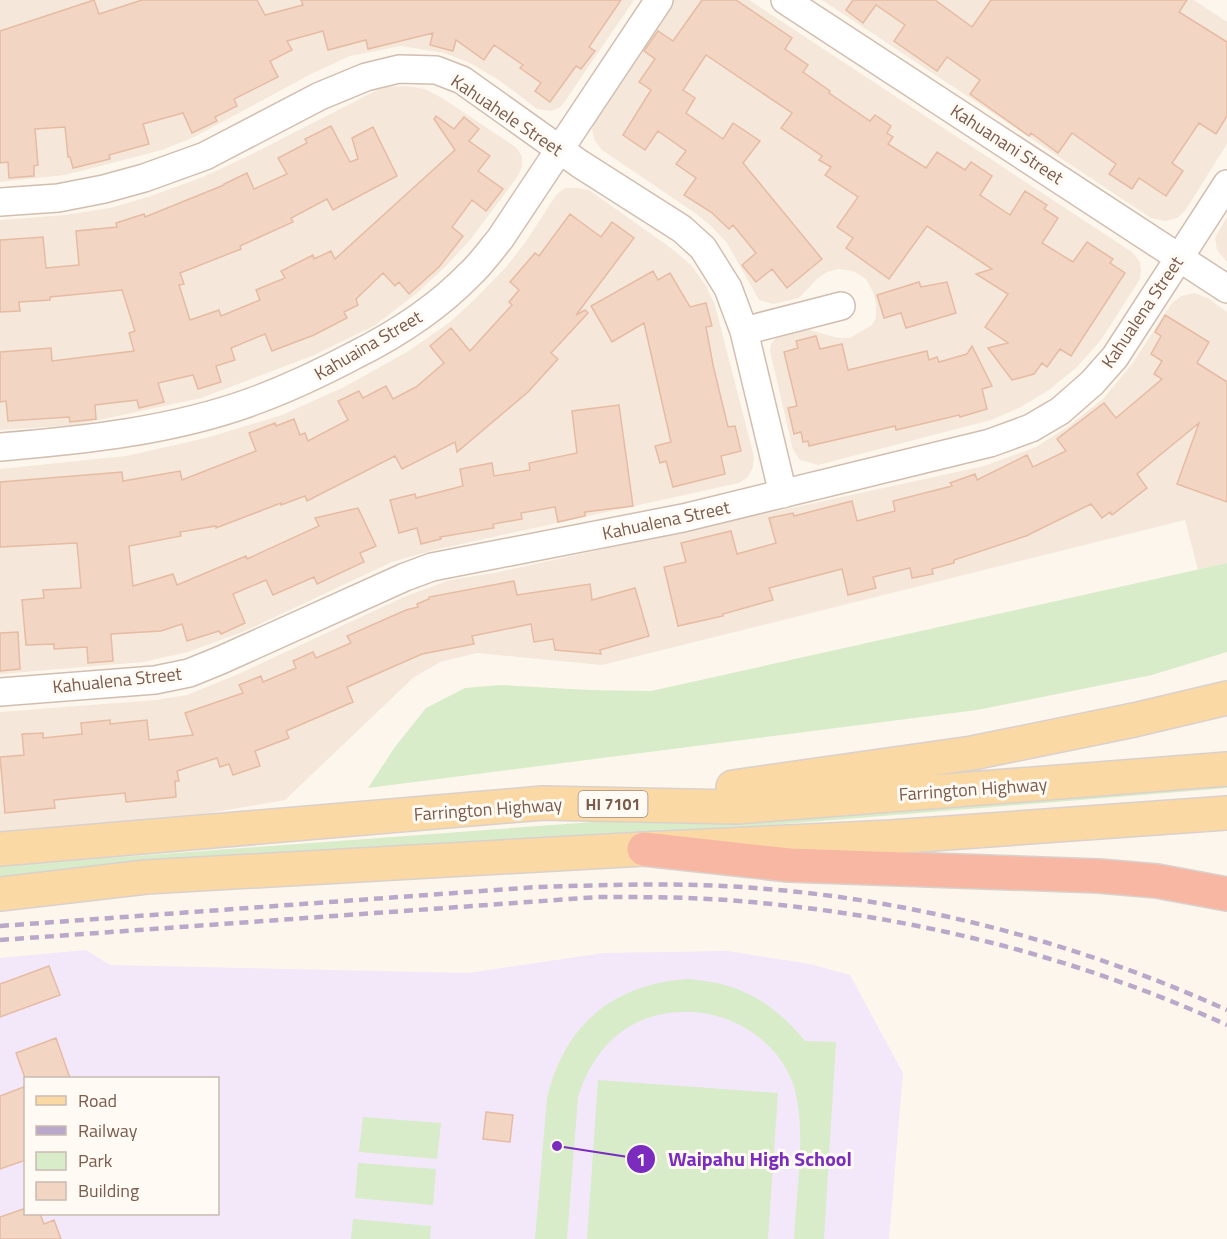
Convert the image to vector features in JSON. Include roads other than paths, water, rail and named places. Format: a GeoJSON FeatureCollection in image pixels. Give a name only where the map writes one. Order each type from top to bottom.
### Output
{"type":"FeatureCollection","features":[{"type":"Feature","properties":{"kind":"highway"},"geometry":{"type":"LineString","coordinates":[[644,849],[789,865],[1099,876],[1157,881],[1227,894]]}},
{"type":"Feature","properties":{"kind":"main road"},"geometry":{"type":"LineString","coordinates":[[543,803],[704,791],[972,753],[1157,715],[1227,698]]}},
{"type":"Feature","properties":{"kind":"main road","name":"Farrington Highway"},"geometry":{"type":"LineString","coordinates":[[0,849],[543,803],[736,807],[1227,769]]}},
{"type":"Feature","properties":{"kind":"main road"},"geometry":{"type":"LineString","coordinates":[[0,894],[146,877],[891,837],[1227,813]]}},
{"type":"Feature","properties":{"kind":"street","name":"Kahuaina Street"},"geometry":{"type":"LineString","coordinates":[[0,447],[107,436],[196,418],[250,403],[318,375],[381,342],[432,309],[470,274],[500,239],[659,0]]}},
{"type":"Feature","properties":{"kind":"street","name":"Kahuanani Street"},"geometry":{"type":"LineString","coordinates":[[785,0],[1227,289]]}},
{"type":"Feature","properties":{"kind":"street","name":"Kahuahele Street"},"geometry":{"type":"LineString","coordinates":[[0,202],[58,198],[144,178],[205,156],[338,88],[366,77],[399,69],[436,70],[462,80],[560,150],[682,229],[703,248],[728,288],[744,331],[783,494]]}},
{"type":"Feature","properties":{"kind":"street","name":"Kahualena Street"},"geometry":{"type":"LineString","coordinates":[[0,692],[155,680],[189,673],[432,567],[683,518],[990,443],[1031,428],[1060,411],[1092,383],[1115,357],[1227,184]]}},
{"type":"Feature","properties":{"kind":"street"},"geometry":{"type":"LineString","coordinates":[[744,331],[841,306]]}},
{"type":"Feature","properties":{"kind":"railway"},"geometry":{"type":"LineString","coordinates":[[0,926],[537,887],[728,886],[816,894],[876,903],[996,928],[1113,964],[1227,1010]]}},
{"type":"Feature","properties":{"kind":"railway"},"geometry":{"type":"LineString","coordinates":[[0,940],[598,897],[721,900],[802,907],[865,916],[989,942],[1109,978],[1227,1025]]}},
{"type":"Feature","properties":{"kind":"place","name":"Waipahu High School"},"geometry":{"type":"Point","coordinates":[557,1146]}}]}
